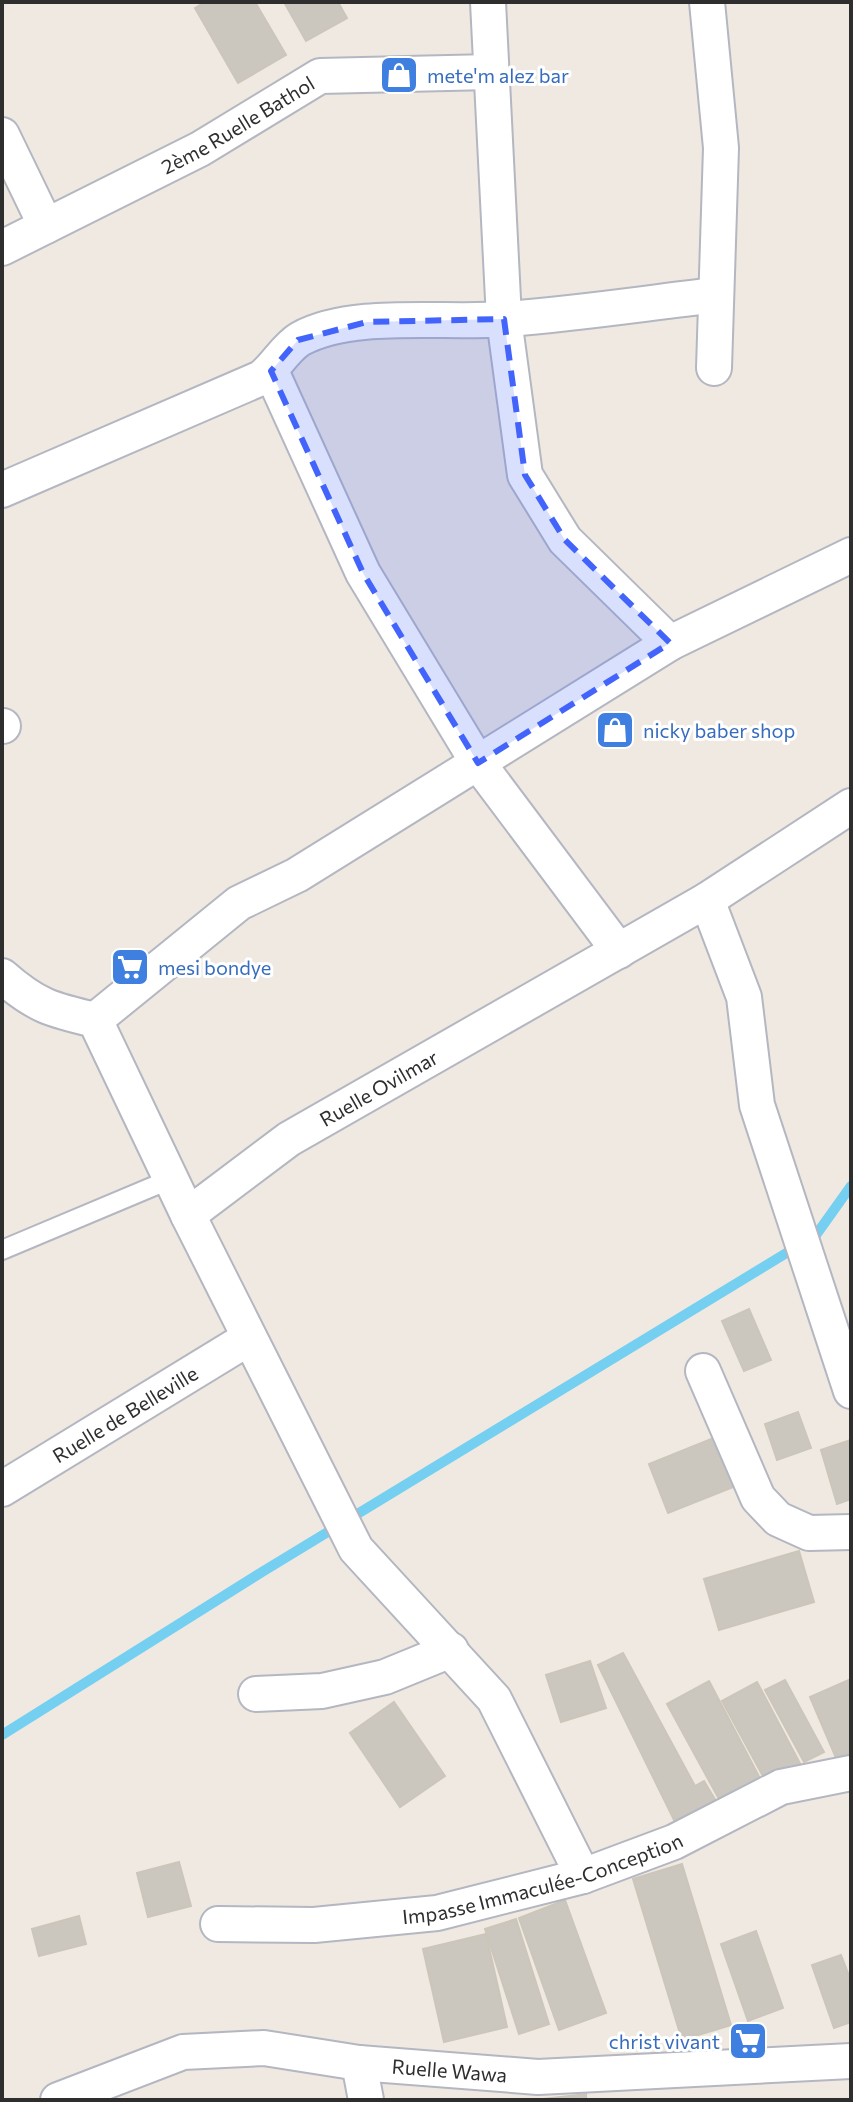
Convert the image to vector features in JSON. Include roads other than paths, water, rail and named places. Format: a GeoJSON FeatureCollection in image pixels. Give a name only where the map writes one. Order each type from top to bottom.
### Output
{"type":"FeatureCollection","features":[{"type":"Feature","properties":{"kind":"street"},"geometry":{"type":"LineString","coordinates":[[488,2],[504,319],[525,475],[565,540],[670,643]]}},
{"type":"Feature","properties":{"kind":"street"},"geometry":{"type":"LineString","coordinates":[[707,2],[721,148],[714,368]]}},
{"type":"Feature","properties":{"kind":"street","name":"2ème Ruelle Bathol"},"geometry":{"type":"LineString","coordinates":[[2,248],[200,149],[320,76],[491,72]]}},
{"type":"Feature","properties":{"kind":"street"},"geometry":{"type":"LineString","coordinates":[[2,135],[46,226]]}},
{"type":"Feature","properties":{"kind":"street"},"geometry":{"type":"LineString","coordinates":[[2,490],[261,378],[298,340],[327,329],[367,322],[504,319],[716,295]]}},
{"type":"Feature","properties":{"kind":"street"},"geometry":{"type":"LineString","coordinates":[[271,371],[363,573],[478,763],[619,951]]}},
{"type":"Feature","properties":{"kind":"street"},"geometry":{"type":"LineString","coordinates":[[95,1020],[239,903],[297,875],[670,643],[851,555]]}},
{"type":"Feature","properties":{"kind":"street","name":"Ruelle Ovilmar"},"geometry":{"type":"LineString","coordinates":[[188,1215],[289,1139],[707,900],[851,806]]}},
{"type":"Feature","properties":{"kind":"street"},"geometry":{"type":"LineString","coordinates":[[707,900],[744,997],[757,1105],[811,1267],[845,1353],[851,1391]]}},
{"type":"Feature","properties":{"kind":"street"},"geometry":{"type":"LineString","coordinates":[[2,976],[26,997],[58,1012],[95,1020]]}},
{"type":"Feature","properties":{"kind":"street"},"geometry":{"type":"LineString","coordinates":[[95,1020],[188,1215],[356,1549],[494,1699],[583,1876]]}},
{"type":"Feature","properties":{"kind":"street","name":"Ruelle de Belleville"},"geometry":{"type":"LineString","coordinates":[[2,1489],[249,1338]]}},
{"type":"Feature","properties":{"kind":"street"},"geometry":{"type":"LineString","coordinates":[[703,1371],[758,1498],[778,1519],[809,1533],[851,1532]]}},
{"type":"Feature","properties":{"kind":"street"},"geometry":{"type":"LineString","coordinates":[[256,1694],[322,1691],[385,1677],[451,1650]]}},
{"type":"Feature","properties":{"kind":"street","name":"Impasse Immaculée-Conception"},"geometry":{"type":"LineString","coordinates":[[218,1924],[314,1925],[437,1913],[583,1876],[674,1842],[781,1787],[851,1773]]}},
{"type":"Feature","properties":{"kind":"street","name":"Ruelle Wawa"},"geometry":{"type":"LineString","coordinates":[[58,2100],[183,2052],[264,2048],[359,2063],[538,2077],[851,2061]]}},
{"type":"Feature","properties":{"kind":"street"},"geometry":{"type":"LineString","coordinates":[[359,2063],[366,2100]]}},
{"type":"Feature","properties":{"kind":"lane"},"geometry":{"type":"LineString","coordinates":[[2,1250],[171,1179]]}},
{"type":"Feature","properties":{"kind":"waterway"},"geometry":{"type":"LineString","coordinates":[[2,1735],[262,1572],[816,1235],[851,1186]]}},
{"type":"Feature","properties":{"kind":"place","name":"mete'm alez bar"},"geometry":{"type":"Point","coordinates":[399,75]}},
{"type":"Feature","properties":{"kind":"place","name":"nicky baber shop"},"geometry":{"type":"Point","coordinates":[615,730]}},
{"type":"Feature","properties":{"kind":"place","name":"mesi bondye"},"geometry":{"type":"Point","coordinates":[130,967]}},
{"type":"Feature","properties":{"kind":"place","name":"christ vivant"},"geometry":{"type":"Point","coordinates":[748,2041]}}]}
